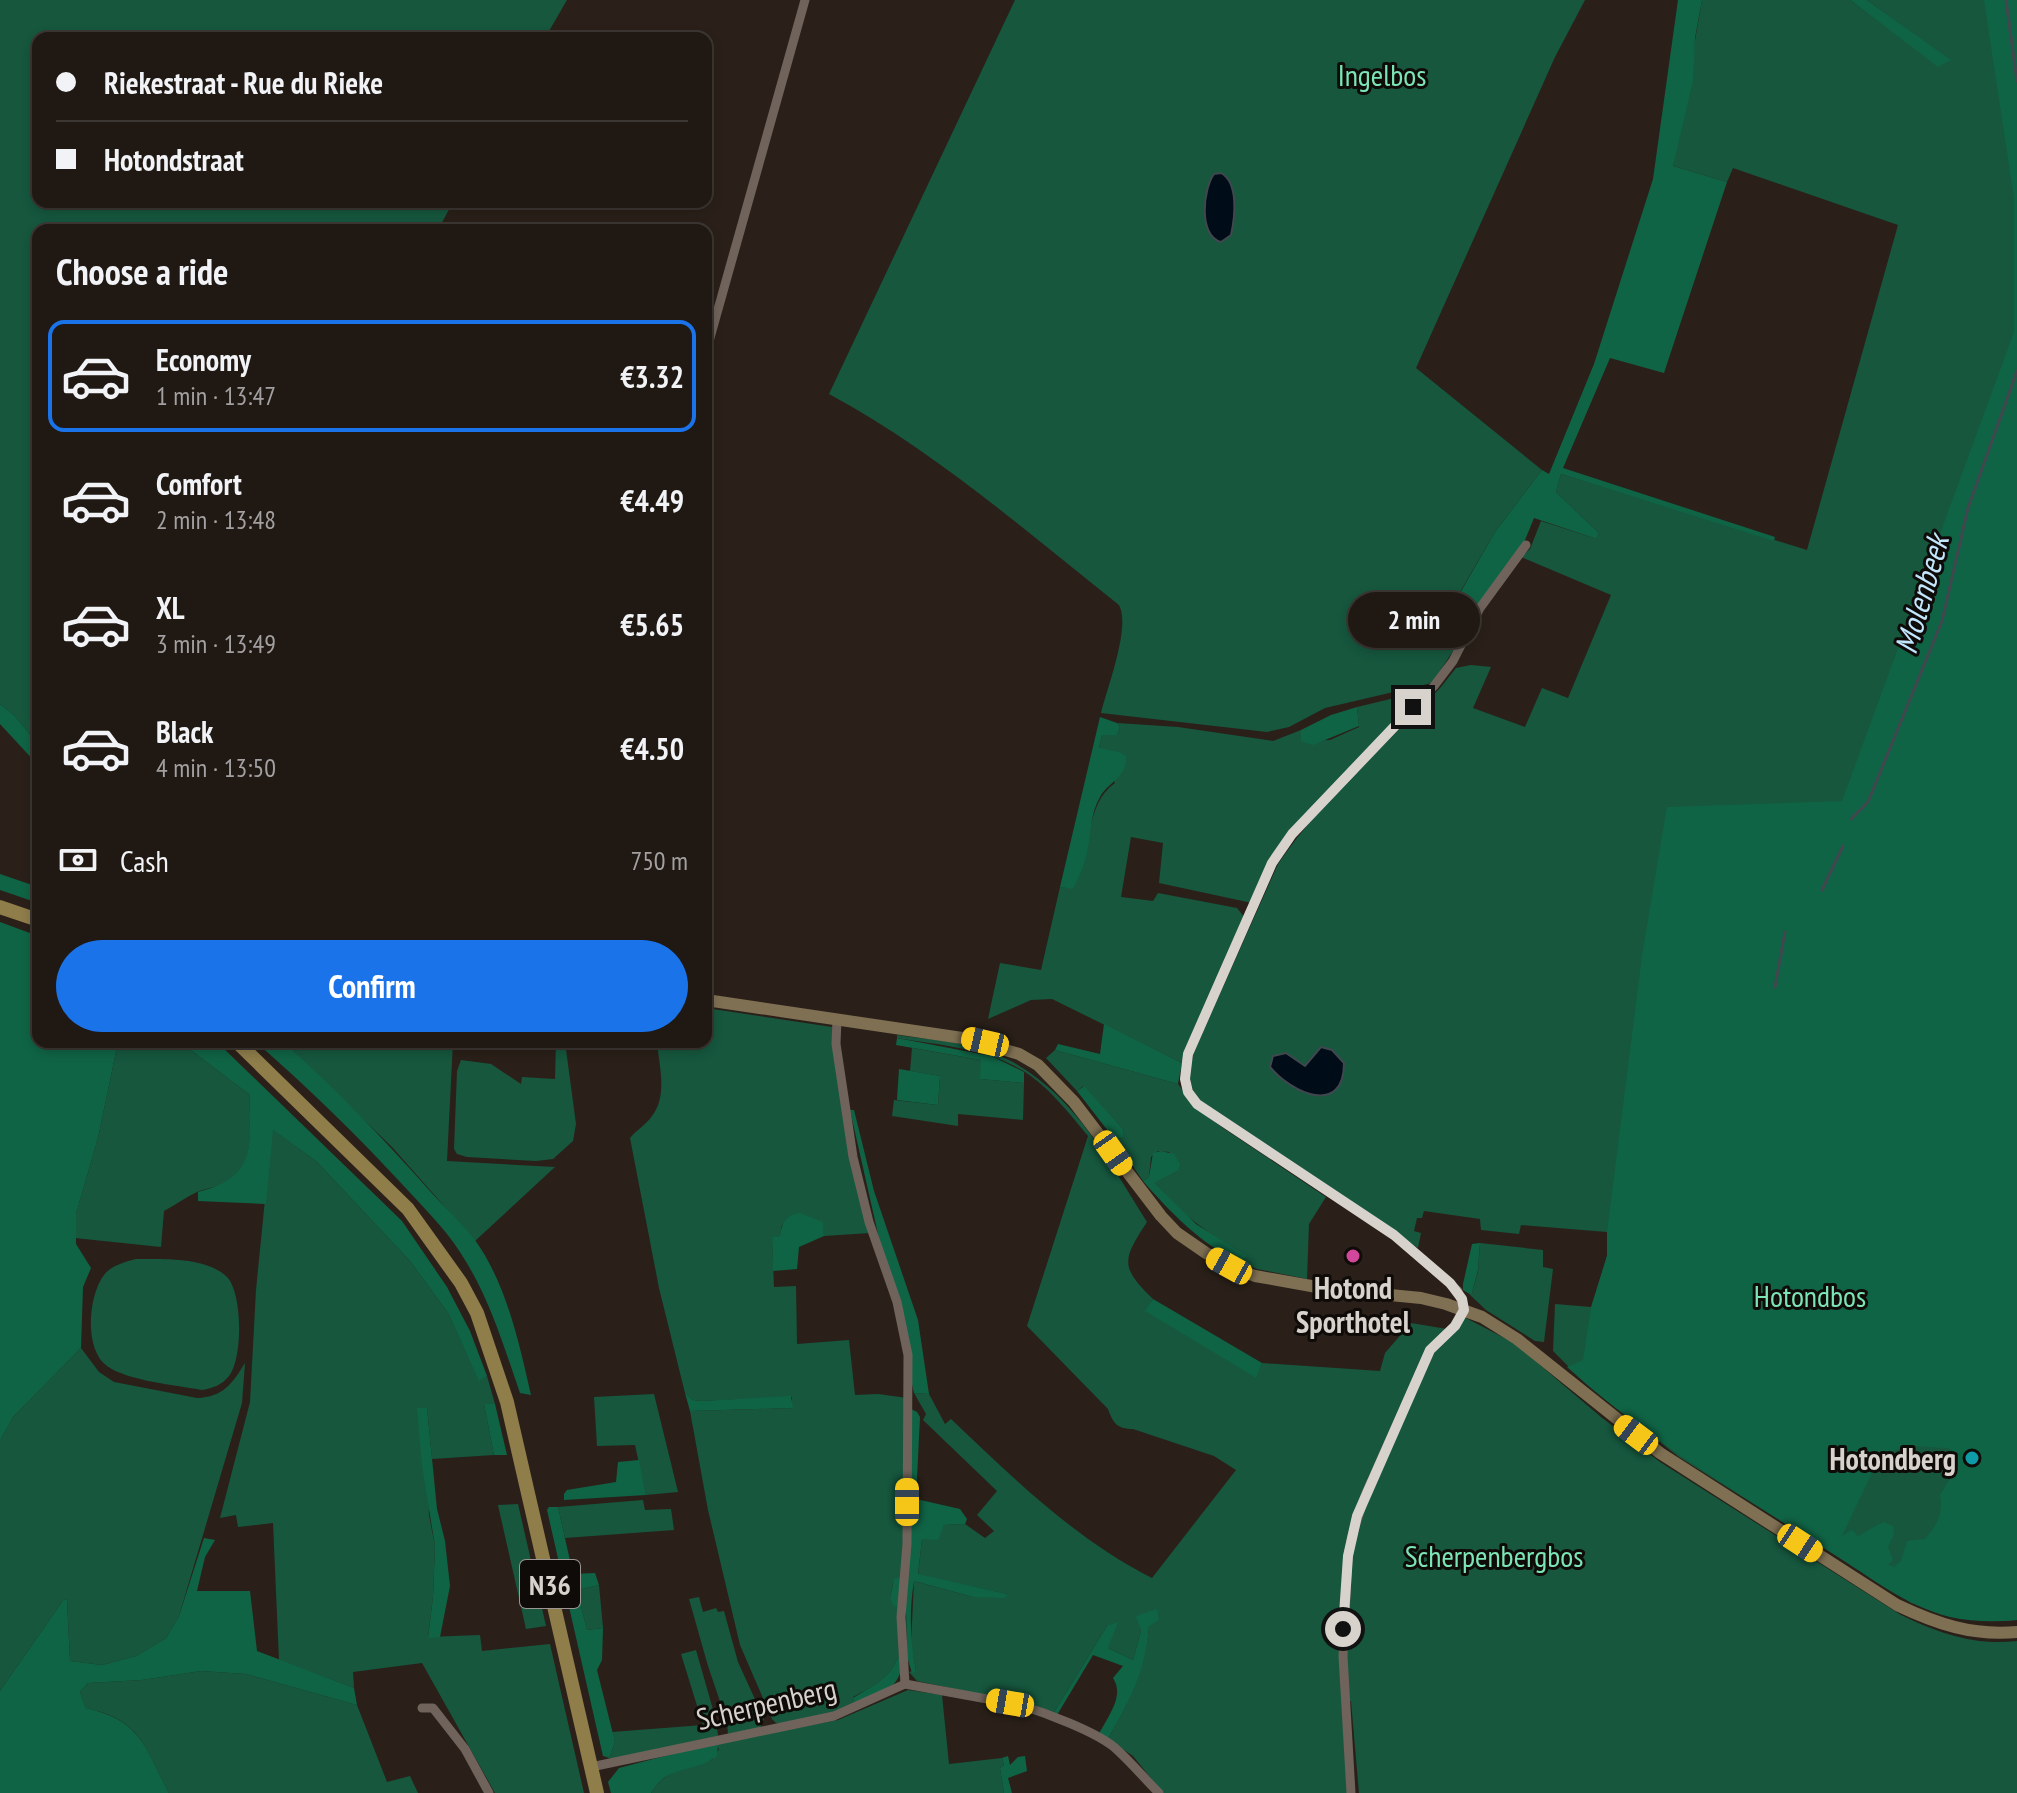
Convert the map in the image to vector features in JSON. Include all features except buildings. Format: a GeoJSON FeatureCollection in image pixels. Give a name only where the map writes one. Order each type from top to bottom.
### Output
{"type":"FeatureCollection","features":[{"type":"Feature","properties":{"kind":"main road"},"geometry":{"type":"LineString","coordinates":[[0,907],[32,918]]}},
{"type":"Feature","properties":{"kind":"main road"},"geometry":{"type":"LineString","coordinates":[[712,1001],[977,1040],[1019,1054],[1038,1065],[1086,1116],[1161,1216],[1187,1240],[1229,1266],[1255,1276],[1294,1284],[1412,1297],[1505,1330],[1660,1453],[1897,1605],[1955,1629],[1998,1634],[2017,1632]]}},
{"type":"Feature","properties":{"kind":"main road","name":"N36"},"geometry":{"type":"LineString","coordinates":[[243,1048],[408,1209],[461,1283],[477,1313],[507,1402],[597,1793]]}},
{"type":"Feature","properties":{"kind":"street"},"geometry":{"type":"LineString","coordinates":[[712,331],[805,0]]}},
{"type":"Feature","properties":{"kind":"street"},"geometry":{"type":"LineString","coordinates":[[1351,1793],[1343,1656],[1348,1556],[1352,1536],[1366,1493],[1430,1350],[1461,1315],[1458,1291],[1394,1235],[1197,1104],[1188,1092],[1185,1079],[1188,1054],[1272,863],[1292,834],[1434,686],[1453,661],[1480,608],[1526,545]]}},
{"type":"Feature","properties":{"kind":"street"},"geometry":{"type":"LineString","coordinates":[[837,1019],[836,1044],[853,1157],[872,1233],[897,1302],[908,1355],[907,1544],[901,1617],[905,1684],[1038,1710],[1113,1747],[1159,1793]]}},
{"type":"Feature","properties":{"kind":"street","name":"Scherpenberg"},"geometry":{"type":"LineString","coordinates":[[591,1767],[834,1716],[905,1684]]}},
{"type":"Feature","properties":{"kind":"street"},"geometry":{"type":"LineString","coordinates":[[422,1708],[433,1708],[450,1729],[489,1793]]}},
{"type":"Feature","properties":{"kind":"green space"},"geometry":{"type":"Polygon","coordinates":[[[0,0],[567,0],[548,32],[32,32],[32,208],[450,208],[441,224],[32,224],[32,737],[0,704],[0,0]]]}},
{"type":"Feature","properties":{"kind":"green space","name":"Ingelbos"},"geometry":{"type":"Polygon","coordinates":[[[1015,0],[1585,0],[1555,57],[1416,368],[1542,470],[1495,532],[1456,599],[1457,612],[1444,639],[1455,648],[1432,683],[1325,708],[1289,727],[1267,732],[1101,713],[1120,642],[1122,615],[1119,605],[942,466],[868,416],[829,394],[1015,0]]]}},
{"type":"Feature","properties":{"kind":"green space"},"geometry":{"type":"Polygon","coordinates":[[[1678,0],[1702,0],[1695,38],[1693,81],[1673,166],[1727,182],[1664,373],[1610,358],[1563,468],[1775,537],[1774,541],[1561,474],[1556,492],[1599,533],[1597,539],[1534,518],[1523,545],[1451,650],[1445,644],[1456,600],[1495,532],[1542,470],[1549,474],[1594,364],[1653,179],[1678,0]]]}},
{"type":"Feature","properties":{"kind":"green space"},"geometry":{"type":"Polygon","coordinates":[[[1702,0],[1850,0],[1938,66],[1950,60],[1867,0],[2017,0],[2017,1620],[1963,1618],[1911,1603],[1679,1457],[1585,1383],[1553,1351],[1555,1304],[1591,1307],[1607,1256],[1607,1232],[1521,1225],[1519,1234],[1481,1230],[1480,1219],[1424,1211],[1422,1218],[1417,1218],[1414,1231],[1421,1233],[1418,1248],[1202,1103],[1191,1085],[1194,1052],[1278,864],[1334,795],[1456,668],[1471,665],[1491,667],[1473,708],[1525,727],[1542,688],[1568,698],[1611,595],[1521,557],[1530,549],[1541,521],[1597,539],[1599,533],[1556,492],[1561,474],[1807,550],[1898,225],[1733,168],[1727,182],[1673,166],[1702,0]]]}},
{"type":"Feature","properties":{"kind":"green space"},"geometry":{"type":"Polygon","coordinates":[[[1850,0],[1867,0],[1951,60],[1938,67],[1850,0]]]}},
{"type":"Feature","properties":{"kind":"green space","name":"Hotondbos"},"geometry":{"type":"Polygon","coordinates":[[[1984,0],[2017,0],[2017,1620],[1984,1621],[1959,1619],[1934,1612],[1889,1590],[1663,1443],[1567,1367],[1583,1360],[1591,1308],[1607,1256],[1607,1232],[1642,956],[1667,807],[1842,801],[2014,332],[2014,198],[1984,0]],[[1910,1446],[1881,1454],[1842,1536],[1852,1530],[1858,1536],[1883,1522],[1893,1526],[1894,1534],[1888,1547],[1893,1560],[1888,1565],[1894,1567],[1901,1561],[1907,1541],[1925,1539],[1936,1523],[1941,1508],[1940,1495],[1957,1467],[1958,1454],[1948,1448],[1910,1446]]]}},
{"type":"Feature","properties":{"kind":"green space"},"geometry":{"type":"Polygon","coordinates":[[[1399,697],[1407,710],[1288,834],[1252,903],[1159,883],[1163,843],[1131,837],[1121,897],[1153,901],[1158,893],[1237,908],[1245,918],[1182,1063],[1052,999],[1031,1000],[988,1019],[1000,963],[1041,970],[1060,887],[1073,888],[1098,803],[1115,783],[1099,748],[1102,735],[1117,735],[1120,727],[1117,723],[1178,727],[1273,741],[1301,730],[1302,741],[1330,740],[1359,727],[1357,707],[1399,697]]]}},
{"type":"Feature","properties":{"kind":"green space"},"geometry":{"type":"Polygon","coordinates":[[[0,704],[32,737],[32,759],[0,724],[0,704]]]}},
{"type":"Feature","properties":{"kind":"green space"},"geometry":{"type":"Polygon","coordinates":[[[1357,707],[1359,726],[1313,745],[1301,741],[1301,730],[1331,715],[1357,707]]]}},
{"type":"Feature","properties":{"kind":"green space"},"geometry":{"type":"Polygon","coordinates":[[[1100,717],[1120,727],[1117,735],[1102,735],[1099,748],[1119,752],[1126,756],[1126,763],[1097,804],[1086,858],[1073,889],[1060,887],[1100,717]]]}},
{"type":"Feature","properties":{"kind":"green space"},"geometry":{"type":"Polygon","coordinates":[[[0,874],[32,885],[32,901],[0,890],[0,874]]]}},
{"type":"Feature","properties":{"kind":"green space"},"geometry":{"type":"Polygon","coordinates":[[[0,922],[32,934],[32,1048],[117,1048],[98,1138],[76,1214],[76,1244],[91,1268],[83,1287],[81,1348],[13,1417],[0,1441],[0,922]]]}},
{"type":"Feature","properties":{"kind":"green space"},"geometry":{"type":"Polygon","coordinates":[[[712,1009],[832,1027],[842,1106],[870,1233],[824,1236],[823,1228],[782,1225],[780,1236],[772,1238],[774,1287],[796,1286],[797,1344],[849,1340],[855,1395],[907,1398],[903,1577],[893,1583],[890,1598],[900,1608],[902,1659],[897,1659],[890,1672],[879,1682],[853,1697],[856,1705],[843,1711],[776,1723],[740,1645],[708,1510],[690,1411],[792,1408],[792,1397],[701,1401],[693,1400],[685,1393],[659,1288],[630,1138],[657,1108],[661,1080],[658,1048],[712,1048],[712,1009]]]}},
{"type":"Feature","properties":{"kind":"green space"},"geometry":{"type":"Polygon","coordinates":[[[1104,1024],[1182,1063],[1178,1084],[1055,1050],[1058,1044],[1100,1054],[1104,1024]]]}},
{"type":"Feature","properties":{"kind":"green space","name":"Scherpenbergbos"},"geometry":{"type":"Polygon","coordinates":[[[897,1035],[982,1049],[1011,1061],[1059,1097],[1098,1144],[1147,1222],[1133,1246],[1128,1263],[1135,1279],[1153,1299],[1146,1311],[1255,1377],[1262,1363],[1380,1371],[1385,1353],[1411,1323],[1447,1329],[1456,1315],[1460,1315],[1514,1343],[1660,1462],[1901,1615],[1957,1637],[1986,1642],[2017,1641],[2017,1793],[1359,1793],[1351,1701],[1342,1702],[1350,1793],[1163,1793],[1133,1756],[1108,1739],[1130,1698],[1144,1657],[1149,1626],[1137,1616],[1141,1631],[1133,1660],[1108,1648],[1107,1626],[1053,1714],[1037,1706],[917,1681],[909,1672],[916,1670],[911,1644],[914,1581],[973,1597],[1007,1594],[918,1575],[922,1539],[940,1531],[944,1525],[965,1524],[985,1538],[994,1531],[977,1515],[997,1491],[923,1420],[926,1414],[914,1393],[929,1394],[945,1424],[951,1419],[1071,1526],[1152,1578],[1236,1470],[1214,1456],[1119,1426],[1108,1409],[1027,1326],[1088,1136],[1049,1092],[1022,1070],[977,1052],[897,1038],[897,1035]]]}},
{"type":"Feature","properties":{"kind":"green space"},"geometry":{"type":"Polygon","coordinates":[[[897,1038],[991,1056],[1024,1072],[1024,1083],[980,1079],[981,1060],[896,1045],[897,1038]]]}},
{"type":"Feature","properties":{"kind":"green space"},"geometry":{"type":"Polygon","coordinates":[[[117,1048],[188,1048],[250,1095],[249,1148],[243,1167],[228,1182],[197,1192],[164,1211],[161,1247],[75,1238],[76,1214],[98,1138],[117,1048]]]}},
{"type":"Feature","properties":{"kind":"green space"},"geometry":{"type":"Polygon","coordinates":[[[188,1048],[223,1048],[402,1221],[447,1287],[470,1331],[487,1376],[479,1381],[448,1313],[410,1261],[317,1162],[273,1130],[266,1204],[198,1201],[198,1192],[217,1186],[241,1168],[249,1145],[250,1095],[188,1048]]]}},
{"type":"Feature","properties":{"kind":"green space"},"geometry":{"type":"Polygon","coordinates":[[[263,1048],[290,1048],[302,1059],[376,1132],[475,1240],[504,1295],[531,1395],[520,1393],[487,1303],[447,1234],[312,1093],[263,1048]]]}},
{"type":"Feature","properties":{"kind":"green space"},"geometry":{"type":"Polygon","coordinates":[[[289,1048],[453,1048],[447,1161],[555,1167],[475,1241],[392,1147],[289,1048]]]}},
{"type":"Feature","properties":{"kind":"green space"},"geometry":{"type":"Polygon","coordinates":[[[556,1048],[566,1048],[576,1124],[573,1141],[553,1159],[536,1161],[457,1154],[454,1149],[457,1071],[461,1060],[491,1064],[521,1084],[522,1077],[555,1079],[556,1048]]]}},
{"type":"Feature","properties":{"kind":"green space"},"geometry":{"type":"Polygon","coordinates":[[[912,1048],[981,1060],[981,1079],[1024,1083],[1023,1120],[958,1114],[958,1126],[892,1116],[894,1100],[938,1105],[940,1076],[910,1071],[912,1048]]]}},
{"type":"Feature","properties":{"kind":"green space"},"geometry":{"type":"Polygon","coordinates":[[[1055,1050],[1178,1084],[1196,1108],[1326,1197],[1309,1224],[1307,1279],[1257,1269],[1239,1262],[1246,1256],[1174,1205],[1153,1183],[1178,1171],[1169,1152],[1158,1151],[1151,1157],[1149,1177],[1143,1181],[1115,1140],[1124,1137],[1123,1129],[1083,1086],[1077,1091],[1046,1058],[1055,1050]]]}},
{"type":"Feature","properties":{"kind":"green space"},"geometry":{"type":"Polygon","coordinates":[[[899,1069],[940,1076],[938,1105],[897,1100],[899,1069]]]}},
{"type":"Feature","properties":{"kind":"green space"},"geometry":{"type":"Polygon","coordinates":[[[1084,1086],[1123,1129],[1124,1137],[1115,1140],[1077,1091],[1084,1086]]]}},
{"type":"Feature","properties":{"kind":"green space"},"geometry":{"type":"Polygon","coordinates":[[[850,1110],[854,1110],[874,1191],[918,1320],[929,1394],[914,1393],[850,1110]]]}},
{"type":"Feature","properties":{"kind":"green space"},"geometry":{"type":"Polygon","coordinates":[[[272,1129],[317,1162],[410,1261],[448,1313],[479,1380],[487,1376],[495,1404],[484,1404],[494,1455],[432,1459],[427,1408],[429,1515],[435,1546],[428,1637],[480,1635],[482,1651],[550,1644],[584,1793],[495,1793],[422,1663],[353,1672],[354,1688],[279,1660],[273,1523],[238,1527],[236,1515],[220,1518],[250,1402],[256,1290],[272,1129]]]}},
{"type":"Feature","properties":{"kind":"green space"},"geometry":{"type":"Polygon","coordinates":[[[1153,1153],[1174,1154],[1180,1164],[1178,1171],[1154,1183],[1196,1224],[1247,1256],[1239,1262],[1199,1237],[1143,1181],[1149,1177],[1153,1153]]]}},
{"type":"Feature","properties":{"kind":"green space"},"geometry":{"type":"Polygon","coordinates":[[[800,1213],[823,1222],[824,1236],[799,1247],[797,1269],[773,1271],[772,1237],[780,1236],[786,1220],[800,1213]]]}},
{"type":"Feature","properties":{"kind":"green space"},"geometry":{"type":"Polygon","coordinates":[[[1480,1243],[1543,1250],[1543,1267],[1553,1269],[1544,1342],[1535,1341],[1486,1310],[1468,1293],[1472,1293],[1478,1271],[1480,1243]]]}},
{"type":"Feature","properties":{"kind":"green space"},"geometry":{"type":"Polygon","coordinates":[[[1480,1243],[1478,1270],[1472,1293],[1468,1293],[1463,1290],[1463,1284],[1472,1244],[1480,1243]]]}},
{"type":"Feature","properties":{"kind":"green space"},"geometry":{"type":"Polygon","coordinates":[[[136,1259],[196,1262],[217,1270],[232,1284],[238,1310],[239,1341],[234,1367],[220,1384],[202,1390],[153,1382],[116,1371],[100,1358],[92,1336],[94,1296],[104,1275],[119,1264],[136,1259]]]}},
{"type":"Feature","properties":{"kind":"green space"},"geometry":{"type":"Polygon","coordinates":[[[1153,1299],[1262,1363],[1256,1378],[1145,1311],[1153,1299]]]}},
{"type":"Feature","properties":{"kind":"green space"},"geometry":{"type":"Polygon","coordinates":[[[81,1348],[99,1372],[114,1382],[197,1398],[214,1395],[226,1388],[245,1363],[242,1403],[179,1616],[166,1638],[136,1656],[102,1665],[70,1661],[67,1600],[64,1599],[0,1691],[0,1441],[13,1417],[81,1348]]]}},
{"type":"Feature","properties":{"kind":"green space"},"geometry":{"type":"Polygon","coordinates":[[[685,1393],[693,1400],[701,1401],[791,1396],[793,1408],[690,1411],[685,1393]]]}},
{"type":"Feature","properties":{"kind":"green space"},"geometry":{"type":"Polygon","coordinates":[[[654,1394],[678,1492],[646,1495],[635,1445],[597,1446],[594,1397],[654,1394]]]}},
{"type":"Feature","properties":{"kind":"green space"},"geometry":{"type":"Polygon","coordinates":[[[484,1404],[495,1404],[507,1455],[494,1455],[484,1404]]]}},
{"type":"Feature","properties":{"kind":"green space"},"geometry":{"type":"Polygon","coordinates":[[[417,1408],[427,1408],[437,1509],[445,1541],[450,1586],[440,1637],[428,1638],[435,1546],[422,1466],[417,1408]]]}},
{"type":"Feature","properties":{"kind":"green space"},"geometry":{"type":"Polygon","coordinates":[[[911,1409],[920,1417],[916,1499],[960,1509],[967,1519],[965,1524],[944,1525],[938,1540],[922,1539],[918,1574],[1007,1594],[1005,1598],[973,1597],[914,1581],[911,1626],[916,1671],[912,1673],[907,1656],[906,1609],[894,1606],[890,1598],[894,1579],[903,1577],[911,1409]]]}},
{"type":"Feature","properties":{"kind":"green space"},"geometry":{"type":"Polygon","coordinates":[[[639,1460],[646,1495],[564,1500],[567,1490],[616,1482],[618,1462],[639,1460]]]}},
{"type":"Feature","properties":{"kind":"green space"},"geometry":{"type":"Polygon","coordinates":[[[643,1500],[645,1510],[671,1509],[674,1530],[565,1538],[558,1507],[643,1500]]]}},
{"type":"Feature","properties":{"kind":"green space"},"geometry":{"type":"Polygon","coordinates":[[[518,1504],[546,1626],[526,1629],[498,1505],[518,1504]]]}},
{"type":"Feature","properties":{"kind":"green space"},"geometry":{"type":"Polygon","coordinates":[[[558,1507],[573,1574],[595,1573],[599,1585],[577,1590],[587,1630],[603,1628],[602,1660],[597,1670],[615,1742],[610,1756],[603,1756],[547,1510],[558,1507]]]}},
{"type":"Feature","properties":{"kind":"green space"},"geometry":{"type":"Polygon","coordinates":[[[204,1538],[215,1540],[205,1557],[197,1591],[250,1591],[257,1651],[354,1688],[357,1705],[246,1674],[201,1671],[142,1680],[88,1683],[80,1692],[86,1708],[105,1713],[130,1728],[147,1749],[169,1793],[0,1793],[0,1691],[64,1599],[67,1600],[70,1661],[102,1665],[136,1656],[166,1638],[179,1616],[204,1538]]]}},
{"type":"Feature","properties":{"kind":"green space"},"geometry":{"type":"Polygon","coordinates":[[[599,1585],[603,1628],[587,1630],[577,1590],[599,1585]]]}},
{"type":"Feature","properties":{"kind":"green space"},"geometry":{"type":"Polygon","coordinates":[[[699,1597],[703,1612],[716,1608],[718,1612],[724,1611],[738,1662],[764,1719],[760,1728],[728,1734],[689,1599],[699,1597]]]}},
{"type":"Feature","properties":{"kind":"green space"},"geometry":{"type":"Polygon","coordinates":[[[1157,1609],[1159,1620],[1149,1626],[1136,1685],[1108,1739],[1099,1734],[1116,1699],[1113,1678],[1123,1666],[1093,1655],[1057,1715],[1053,1714],[1107,1626],[1118,1622],[1108,1648],[1133,1660],[1141,1631],[1136,1616],[1157,1609]]]}},
{"type":"Feature","properties":{"kind":"green space"},"geometry":{"type":"Polygon","coordinates":[[[696,1650],[718,1736],[614,1760],[603,1756],[610,1756],[615,1742],[612,1732],[703,1725],[681,1654],[696,1650]]]}},
{"type":"Feature","properties":{"kind":"green space"},"geometry":{"type":"Polygon","coordinates":[[[897,1659],[902,1659],[901,1669],[894,1684],[856,1705],[853,1698],[884,1677],[897,1659]]]}},
{"type":"Feature","properties":{"kind":"green space"},"geometry":{"type":"Polygon","coordinates":[[[201,1671],[246,1674],[357,1705],[387,1782],[410,1776],[418,1793],[169,1793],[139,1738],[119,1720],[86,1708],[80,1692],[88,1683],[142,1680],[201,1671]]]}},
{"type":"Feature","properties":{"kind":"green space"},"geometry":{"type":"Polygon","coordinates":[[[908,1690],[942,1695],[949,1764],[1002,1758],[1004,1765],[1000,1768],[1004,1793],[651,1793],[670,1774],[712,1760],[719,1749],[714,1743],[838,1720],[908,1690]]]}},
{"type":"Feature","properties":{"kind":"green space"},"geometry":{"type":"Polygon","coordinates":[[[714,1743],[718,1745],[717,1756],[666,1777],[651,1793],[611,1793],[608,1782],[619,1768],[714,1743]]]}},
{"type":"Feature","properties":{"kind":"green space"},"geometry":{"type":"Polygon","coordinates":[[[1008,1756],[1010,1765],[1018,1757],[1025,1756],[1027,1771],[1008,1778],[1012,1793],[1004,1793],[1000,1768],[1004,1765],[1002,1758],[1008,1756]]]}},
{"type":"Feature","properties":{"kind":"shaded area"},"geometry":{"type":"Polygon","coordinates":[[[1221,173],[1231,184],[1234,210],[1231,235],[1221,242],[1209,231],[1205,201],[1214,174],[1221,173]]]}},
{"type":"Feature","properties":{"kind":"shaded area"},"geometry":{"type":"Polygon","coordinates":[[[1321,1047],[1332,1050],[1344,1063],[1342,1080],[1335,1090],[1326,1095],[1315,1095],[1290,1085],[1270,1067],[1273,1056],[1286,1053],[1305,1066],[1321,1047]]]}},
{"type":"Feature","properties":{"kind":"waterway","name":"Molenbeek"},"geometry":{"type":"LineString","coordinates":[[2006,0],[2017,81]]}},
{"type":"Feature","properties":{"kind":"waterway","name":"Molenbeek"},"geometry":{"type":"LineString","coordinates":[[1851,819],[1868,802],[1942,621],[1968,508],[2017,371]]}},
{"type":"Feature","properties":{"kind":"waterway","name":"Molenbeek"},"geometry":{"type":"LineString","coordinates":[[1822,890],[1843,846]]}},
{"type":"Feature","properties":{"kind":"waterway","name":"Molenbeek"},"geometry":{"type":"LineString","coordinates":[[1775,987],[1785,932]]}},
{"type":"Feature","properties":{"kind":"place","name":"Hotond Sporthotel"},"geometry":{"type":"Point","coordinates":[1353,1256]}},
{"type":"Feature","properties":{"kind":"place","name":"Hotondberg"},"geometry":{"type":"Point","coordinates":[1972,1458]}},
{"type":"Feature","properties":{"kind":"route"},"geometry":{"type":"LineString","coordinates":[[1343,1629],[1348,1556],[1357,1516],[1430,1350],[1455,1326],[1464,1310],[1462,1299],[1450,1283],[1394,1235],[1197,1104],[1188,1092],[1185,1068],[1188,1054],[1272,863],[1292,834],[1413,707]]}}]}
